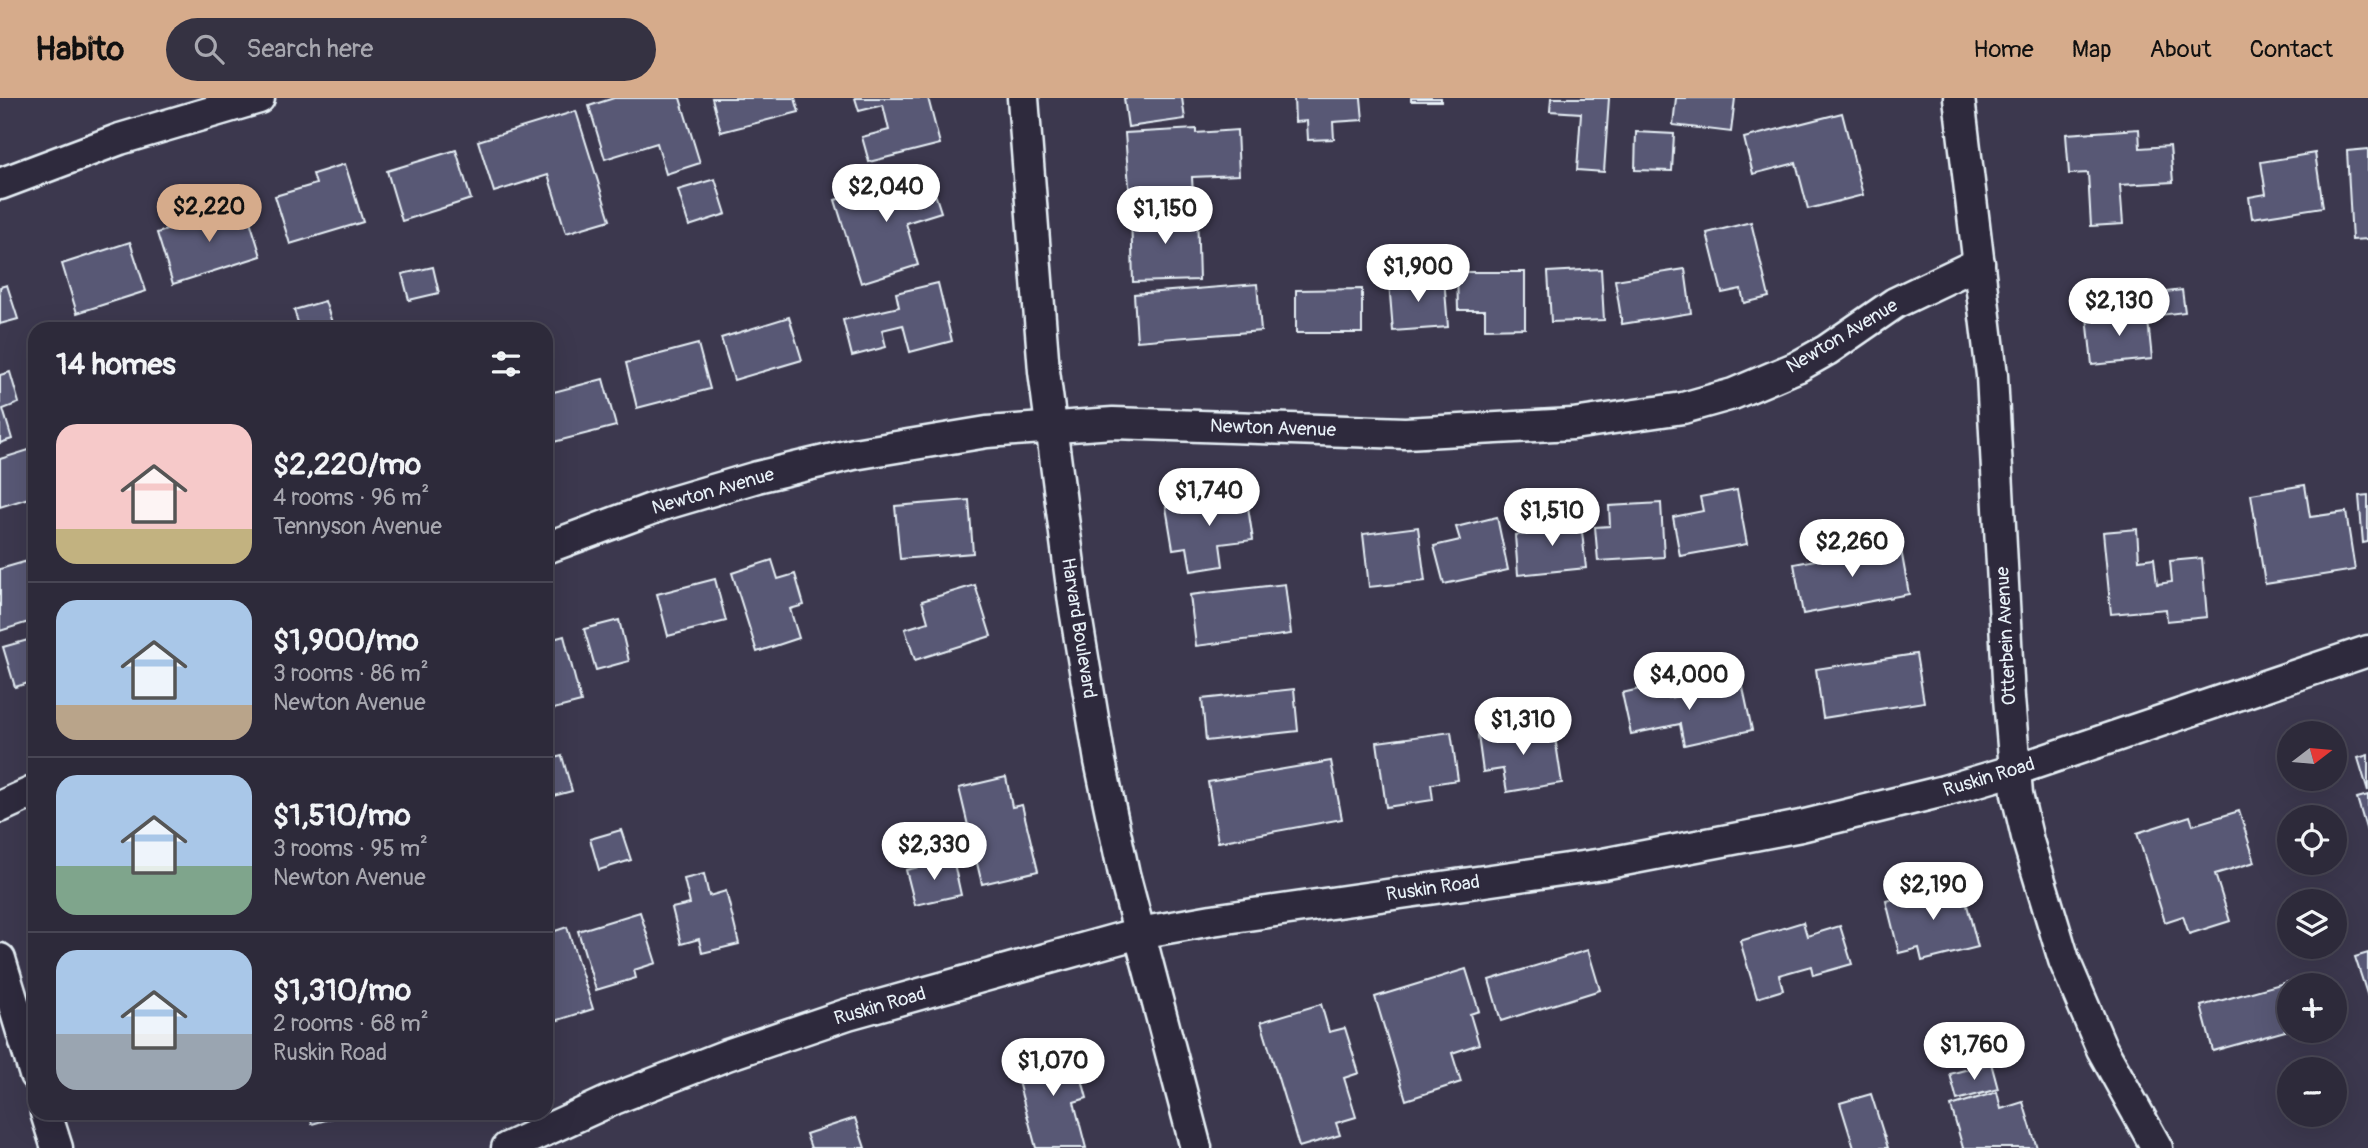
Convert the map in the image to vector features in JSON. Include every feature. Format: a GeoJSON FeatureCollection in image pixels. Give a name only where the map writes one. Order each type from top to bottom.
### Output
{"type":"FeatureCollection","features":[{"type":"Feature","properties":{"kind":"street"},"geometry":{"type":"LineString","coordinates":[[0,184],[120,139],[259,98]]}},
{"type":"Feature","properties":{"kind":"street","name":"Harvard Boulevard"},"geometry":{"type":"LineString","coordinates":[[1023,98],[1044,371],[1074,603],[1100,761],[1139,933],[1196,1148]]}},
{"type":"Feature","properties":{"kind":"street","name":"Otterbein Avenue"},"geometry":{"type":"LineString","coordinates":[[1959,98],[1992,375],[2009,698],[2017,793],[2028,841],[2064,960],[2102,1049],[2157,1148]]}},
{"type":"Feature","properties":{"kind":"street","name":"Newton Avenue"},"geometry":{"type":"LineString","coordinates":[[553,545],[662,505],[757,477],[854,454],[987,432],[1113,423],[1405,433],[1518,428],[1649,415],[1733,394],[1797,367],[1827,350],[1895,303],[1979,263]]}},
{"type":"Feature","properties":{"kind":"street","name":"Ruskin Road"},"geometry":{"type":"LineString","coordinates":[[506,1148],[614,1099],[727,1055],[848,1014],[1139,933],[1212,920],[1603,864],[1801,826],[1944,792],[2368,651]]}},
{"type":"Feature","properties":{"kind":"street"},"geometry":{"type":"LineString","coordinates":[[0,807],[28,794]]}},
{"type":"Feature","properties":{"kind":"street"},"geometry":{"type":"LineString","coordinates":[[0,960],[28,1052]]}},
{"type":"Feature","properties":{"kind":"street"},"geometry":{"type":"LineString","coordinates":[[49,1120],[57,1148]]}},
{"type":"Feature","properties":{"kind":"building"},"geometry":{"type":"Polygon","coordinates":[[[614,98],[680,98],[700,163],[666,174],[657,143],[605,159],[589,106],[614,98]]]}},
{"type":"Feature","properties":{"kind":"building"},"geometry":{"type":"Polygon","coordinates":[[[712,98],[795,98],[799,112],[721,132],[712,98]]]}},
{"type":"Feature","properties":{"kind":"building"},"geometry":{"type":"Polygon","coordinates":[[[855,98],[928,98],[940,144],[869,162],[862,137],[889,130],[883,105],[859,111],[855,98]]]}},
{"type":"Feature","properties":{"kind":"building"},"geometry":{"type":"Polygon","coordinates":[[[1124,98],[1182,98],[1185,119],[1128,127],[1124,98]]]}},
{"type":"Feature","properties":{"kind":"building"},"geometry":{"type":"Polygon","coordinates":[[[1294,98],[1361,98],[1363,120],[1333,122],[1334,139],[1308,140],[1307,121],[1295,122],[1294,98]]]}},
{"type":"Feature","properties":{"kind":"building"},"geometry":{"type":"Polygon","coordinates":[[[1411,98],[1441,98],[1441,101],[1411,101],[1411,98]]]}},
{"type":"Feature","properties":{"kind":"building"},"geometry":{"type":"Polygon","coordinates":[[[1551,98],[1609,98],[1604,172],[1577,170],[1581,113],[1550,111],[1551,98]]]}},
{"type":"Feature","properties":{"kind":"building"},"geometry":{"type":"Polygon","coordinates":[[[1676,98],[1735,98],[1731,132],[1673,125],[1676,98]]]}},
{"type":"Feature","properties":{"kind":"building"},"geometry":{"type":"Polygon","coordinates":[[[576,111],[610,220],[566,233],[548,175],[494,192],[478,141],[576,111]]]}},
{"type":"Feature","properties":{"kind":"building"},"geometry":{"type":"Polygon","coordinates":[[[1842,113],[1863,195],[1808,209],[1796,163],[1753,174],[1744,138],[1842,113]]]}},
{"type":"Feature","properties":{"kind":"building"},"geometry":{"type":"Polygon","coordinates":[[[1196,129],[1196,133],[1237,130],[1239,175],[1192,177],[1193,196],[1130,200],[1125,133],[1196,129]]]}},
{"type":"Feature","properties":{"kind":"building"},"geometry":{"type":"Polygon","coordinates":[[[2139,129],[2140,148],[2170,146],[2173,182],[2120,185],[2123,224],[2091,226],[2088,173],[2069,174],[2066,134],[2139,129]]]}},
{"type":"Feature","properties":{"kind":"building"},"geometry":{"type":"Polygon","coordinates":[[[1636,132],[1674,134],[1672,171],[1635,170],[1636,132]]]}},
{"type":"Feature","properties":{"kind":"building"},"geometry":{"type":"Polygon","coordinates":[[[2368,149],[2368,239],[2352,240],[2347,151],[2368,149]]]}},
{"type":"Feature","properties":{"kind":"building"},"geometry":{"type":"Polygon","coordinates":[[[456,150],[471,199],[402,221],[387,171],[456,150]]]}},
{"type":"Feature","properties":{"kind":"building"},"geometry":{"type":"Polygon","coordinates":[[[2315,153],[2323,207],[2252,218],[2249,197],[2266,194],[2261,162],[2315,153]]]}},
{"type":"Feature","properties":{"kind":"building"},"geometry":{"type":"Polygon","coordinates":[[[345,164],[363,222],[290,244],[275,196],[316,184],[313,174],[345,164]]]}},
{"type":"Feature","properties":{"kind":"building"},"geometry":{"type":"Polygon","coordinates":[[[928,172],[941,212],[906,223],[918,265],[861,283],[835,200],[928,172]]]}},
{"type":"Feature","properties":{"kind":"building"},"geometry":{"type":"Polygon","coordinates":[[[715,179],[726,214],[689,226],[678,190],[715,179]]]}},
{"type":"Feature","properties":{"kind":"building"},"geometry":{"type":"Polygon","coordinates":[[[245,205],[261,256],[173,284],[157,233],[245,205]]]}},
{"type":"Feature","properties":{"kind":"building"},"geometry":{"type":"Polygon","coordinates":[[[1197,210],[1199,280],[1133,282],[1131,212],[1197,210]]]}},
{"type":"Feature","properties":{"kind":"building"},"geometry":{"type":"Polygon","coordinates":[[[1751,222],[1769,297],[1744,303],[1741,289],[1722,293],[1707,233],[1751,222]]]}},
{"type":"Feature","properties":{"kind":"building"},"geometry":{"type":"Polygon","coordinates":[[[130,242],[146,291],[77,313],[62,264],[130,242]]]}},
{"type":"Feature","properties":{"kind":"building"},"geometry":{"type":"Polygon","coordinates":[[[433,267],[439,293],[409,300],[402,274],[433,267]]]}},
{"type":"Feature","properties":{"kind":"building"},"geometry":{"type":"Polygon","coordinates":[[[1601,269],[1604,320],[1551,322],[1548,272],[1601,269]]]}},
{"type":"Feature","properties":{"kind":"building"},"geometry":{"type":"Polygon","coordinates":[[[1685,269],[1691,313],[1622,324],[1615,280],[1685,269]]]}},
{"type":"Feature","properties":{"kind":"building"},"geometry":{"type":"Polygon","coordinates":[[[1457,272],[1525,272],[1525,328],[1485,329],[1485,310],[1458,310],[1457,272]]]}},
{"type":"Feature","properties":{"kind":"building"},"geometry":{"type":"Polygon","coordinates":[[[1444,278],[1448,327],[1393,331],[1389,282],[1444,278]]]}},
{"type":"Feature","properties":{"kind":"building"},"geometry":{"type":"Polygon","coordinates":[[[938,283],[952,341],[910,352],[903,325],[882,330],[886,347],[852,356],[843,320],[899,307],[896,293],[938,283]]]}},
{"type":"Feature","properties":{"kind":"building"},"geometry":{"type":"Polygon","coordinates":[[[1257,284],[1261,331],[1137,341],[1134,294],[1257,284]]]}},
{"type":"Feature","properties":{"kind":"building"},"geometry":{"type":"Polygon","coordinates":[[[7,285],[18,319],[0,324],[0,287],[7,285]]]}},
{"type":"Feature","properties":{"kind":"building"},"geometry":{"type":"Polygon","coordinates":[[[1362,289],[1362,333],[1296,333],[1296,290],[1362,289]]]}},
{"type":"Feature","properties":{"kind":"building"},"geometry":{"type":"Polygon","coordinates":[[[2182,290],[2185,312],[2152,316],[2149,294],[2182,290]]]}},
{"type":"Feature","properties":{"kind":"building"},"geometry":{"type":"Polygon","coordinates":[[[325,301],[332,322],[298,322],[294,310],[325,301]]]}},
{"type":"Feature","properties":{"kind":"building"},"geometry":{"type":"Polygon","coordinates":[[[2147,311],[2152,359],[2092,365],[2087,316],[2147,311]]]}},
{"type":"Feature","properties":{"kind":"building"},"geometry":{"type":"Polygon","coordinates":[[[789,317],[802,360],[734,380],[721,338],[789,317]]]}},
{"type":"Feature","properties":{"kind":"building"},"geometry":{"type":"Polygon","coordinates":[[[698,344],[710,389],[637,408],[626,363],[698,344]]]}},
{"type":"Feature","properties":{"kind":"building"},"geometry":{"type":"Polygon","coordinates":[[[10,372],[19,403],[3,409],[12,439],[0,443],[0,375],[10,372]]]}},
{"type":"Feature","properties":{"kind":"building"},"geometry":{"type":"Polygon","coordinates":[[[603,379],[616,426],[553,442],[553,392],[603,379]]]}},
{"type":"Feature","properties":{"kind":"building"},"geometry":{"type":"Polygon","coordinates":[[[28,450],[28,498],[0,507],[0,459],[28,450]]]}},
{"type":"Feature","properties":{"kind":"building"},"geometry":{"type":"Polygon","coordinates":[[[2305,485],[2310,517],[2346,512],[2355,570],[2265,584],[2251,494],[2305,485]]]}},
{"type":"Feature","properties":{"kind":"building"},"geometry":{"type":"Polygon","coordinates":[[[1737,490],[1747,544],[1680,556],[1673,517],[1703,511],[1700,497],[1737,490]]]}},
{"type":"Feature","properties":{"kind":"building"},"geometry":{"type":"Polygon","coordinates":[[[1246,494],[1253,540],[1220,544],[1223,566],[1191,571],[1187,547],[1173,549],[1166,507],[1246,494]]]}},
{"type":"Feature","properties":{"kind":"building"},"geometry":{"type":"Polygon","coordinates":[[[2368,495],[2368,542],[2363,543],[2359,496],[2368,495]]]}},
{"type":"Feature","properties":{"kind":"building"},"geometry":{"type":"Polygon","coordinates":[[[969,500],[973,553],[900,559],[895,506],[969,500]]]}},
{"type":"Feature","properties":{"kind":"building"},"geometry":{"type":"Polygon","coordinates":[[[1661,503],[1664,557],[1598,561],[1595,527],[1610,526],[1609,506],[1661,503]]]}},
{"type":"Feature","properties":{"kind":"building"},"geometry":{"type":"Polygon","coordinates":[[[1580,514],[1586,568],[1518,575],[1515,535],[1556,532],[1554,516],[1580,514]]]}},
{"type":"Feature","properties":{"kind":"building"},"geometry":{"type":"Polygon","coordinates":[[[1497,517],[1508,570],[1444,584],[1434,546],[1460,540],[1456,527],[1497,517]]]}},
{"type":"Feature","properties":{"kind":"building"},"geometry":{"type":"Polygon","coordinates":[[[1418,527],[1425,581],[1369,587],[1363,534],[1418,527]]]}},
{"type":"Feature","properties":{"kind":"building"},"geometry":{"type":"Polygon","coordinates":[[[2137,529],[2139,560],[2154,558],[2157,584],[2172,582],[2170,561],[2202,558],[2207,617],[2167,621],[2166,609],[2111,614],[2103,532],[2137,529]]]}},
{"type":"Feature","properties":{"kind":"building"},"geometry":{"type":"Polygon","coordinates":[[[1900,544],[1909,594],[1803,614],[1794,564],[1900,544]]]}},
{"type":"Feature","properties":{"kind":"building"},"geometry":{"type":"Polygon","coordinates":[[[772,560],[778,579],[795,574],[804,605],[790,609],[799,638],[757,652],[732,573],[772,560]]]}},
{"type":"Feature","properties":{"kind":"building"},"geometry":{"type":"Polygon","coordinates":[[[28,561],[28,622],[0,631],[0,569],[28,561]]]}},
{"type":"Feature","properties":{"kind":"building"},"geometry":{"type":"Polygon","coordinates":[[[715,579],[726,621],[668,636],[657,594],[715,579]]]}},
{"type":"Feature","properties":{"kind":"building"},"geometry":{"type":"Polygon","coordinates":[[[1285,584],[1291,634],[1196,646],[1190,595],[1285,584]]]}},
{"type":"Feature","properties":{"kind":"building"},"geometry":{"type":"Polygon","coordinates":[[[975,585],[991,636],[915,660],[905,629],[928,622],[922,601],[975,585]]]}},
{"type":"Feature","properties":{"kind":"building"},"geometry":{"type":"Polygon","coordinates":[[[619,620],[629,661],[596,670],[584,629],[619,620]]]}},
{"type":"Feature","properties":{"kind":"building"},"geometry":{"type":"Polygon","coordinates":[[[564,636],[581,702],[553,709],[553,639],[564,636]]]}},
{"type":"Feature","properties":{"kind":"building"},"geometry":{"type":"Polygon","coordinates":[[[28,640],[28,683],[15,687],[3,647],[28,640]]]}},
{"type":"Feature","properties":{"kind":"building"},"geometry":{"type":"Polygon","coordinates":[[[1916,654],[1924,702],[1823,718],[1816,669],[1916,654]]]}},
{"type":"Feature","properties":{"kind":"building"},"geometry":{"type":"Polygon","coordinates":[[[1666,683],[1669,698],[1742,683],[1752,730],[1684,745],[1680,724],[1631,734],[1622,693],[1666,683]]]}},
{"type":"Feature","properties":{"kind":"building"},"geometry":{"type":"Polygon","coordinates":[[[1294,689],[1298,731],[1206,741],[1202,699],[1294,689]]]}},
{"type":"Feature","properties":{"kind":"building"},"geometry":{"type":"Polygon","coordinates":[[[1553,724],[1562,783],[1507,792],[1503,769],[1483,772],[1478,735],[1553,724]]]}},
{"type":"Feature","properties":{"kind":"building"},"geometry":{"type":"Polygon","coordinates":[[[1451,732],[1458,780],[1431,784],[1433,800],[1386,807],[1377,742],[1451,732]]]}},
{"type":"Feature","properties":{"kind":"building"},"geometry":{"type":"Polygon","coordinates":[[[2368,755],[2368,791],[2358,758],[2368,755]]]}},
{"type":"Feature","properties":{"kind":"building"},"geometry":{"type":"Polygon","coordinates":[[[562,756],[572,791],[553,796],[553,758],[562,756]]]}},
{"type":"Feature","properties":{"kind":"building"},"geometry":{"type":"Polygon","coordinates":[[[1331,761],[1342,819],[1218,842],[1208,782],[1331,761]]]}},
{"type":"Feature","properties":{"kind":"building"},"geometry":{"type":"Polygon","coordinates":[[[1006,777],[1012,807],[1022,805],[1038,871],[982,884],[959,788],[1006,777]]]}},
{"type":"Feature","properties":{"kind":"building"},"geometry":{"type":"Polygon","coordinates":[[[2368,795],[2368,835],[2357,798],[2368,795]]]}},
{"type":"Feature","properties":{"kind":"building"},"geometry":{"type":"Polygon","coordinates":[[[2239,811],[2255,862],[2215,874],[2230,921],[2189,934],[2183,916],[2165,922],[2137,833],[2190,816],[2193,825],[2239,811]]]}},
{"type":"Feature","properties":{"kind":"building"},"geometry":{"type":"Polygon","coordinates":[[[621,830],[631,860],[599,870],[590,839],[621,830]]]}},
{"type":"Feature","properties":{"kind":"building"},"geometry":{"type":"Polygon","coordinates":[[[953,859],[961,895],[915,905],[906,870],[953,859]]]}},
{"type":"Feature","properties":{"kind":"building"},"geometry":{"type":"Polygon","coordinates":[[[704,874],[709,896],[726,891],[739,944],[702,953],[699,939],[681,944],[672,908],[690,904],[684,879],[704,874]]]}},
{"type":"Feature","properties":{"kind":"building"},"geometry":{"type":"Polygon","coordinates":[[[1961,882],[1978,947],[1922,961],[1919,948],[1899,953],[1886,901],[1961,882]]]}},
{"type":"Feature","properties":{"kind":"building"},"geometry":{"type":"Polygon","coordinates":[[[640,912],[656,963],[634,970],[636,978],[596,990],[578,931],[640,912]]]}},
{"type":"Feature","properties":{"kind":"building"},"geometry":{"type":"Polygon","coordinates":[[[1803,922],[1807,936],[1840,926],[1852,964],[1813,975],[1811,966],[1779,975],[1783,990],[1757,998],[1740,941],[1803,922]]]}},
{"type":"Feature","properties":{"kind":"building"},"geometry":{"type":"Polygon","coordinates":[[[567,927],[593,1009],[553,1022],[553,932],[567,927]]]}},
{"type":"Feature","properties":{"kind":"building"},"geometry":{"type":"Polygon","coordinates":[[[1588,950],[1600,990],[1501,1021],[1489,980],[1588,950]]]}},
{"type":"Feature","properties":{"kind":"building"},"geometry":{"type":"Polygon","coordinates":[[[2368,953],[2368,997],[2355,957],[2368,953]]]}},
{"type":"Feature","properties":{"kind":"building"},"geometry":{"type":"Polygon","coordinates":[[[1466,969],[1479,1011],[1470,1014],[1479,1044],[1452,1053],[1461,1082],[1406,1100],[1375,997],[1466,969]]]}},
{"type":"Feature","properties":{"kind":"building"},"geometry":{"type":"Polygon","coordinates":[[[2277,985],[2277,1033],[2213,1051],[2201,1006],[2277,985]]]}},
{"type":"Feature","properties":{"kind":"building"},"geometry":{"type":"Polygon","coordinates":[[[1321,1004],[1329,1032],[1345,1028],[1359,1073],[1344,1078],[1356,1117],[1336,1123],[1340,1135],[1299,1147],[1261,1022],[1321,1004]]]}},
{"type":"Feature","properties":{"kind":"building"},"geometry":{"type":"Polygon","coordinates":[[[1073,1046],[1087,1098],[1074,1102],[1086,1148],[1036,1148],[1013,1063],[1073,1046]]]}},
{"type":"Feature","properties":{"kind":"building"},"geometry":{"type":"Polygon","coordinates":[[[1991,1063],[1998,1089],[1957,1100],[1950,1074],[1991,1063]]]}},
{"type":"Feature","properties":{"kind":"building"},"geometry":{"type":"Polygon","coordinates":[[[1997,1092],[2001,1109],[2023,1102],[2037,1148],[1963,1148],[1951,1106],[1997,1092]]]}},
{"type":"Feature","properties":{"kind":"building"},"geometry":{"type":"Polygon","coordinates":[[[1871,1094],[1888,1148],[1854,1148],[1840,1103],[1871,1094]]]}},
{"type":"Feature","properties":{"kind":"building"},"geometry":{"type":"Polygon","coordinates":[[[855,1118],[865,1148],[811,1148],[806,1134],[855,1118]]]}}]}
